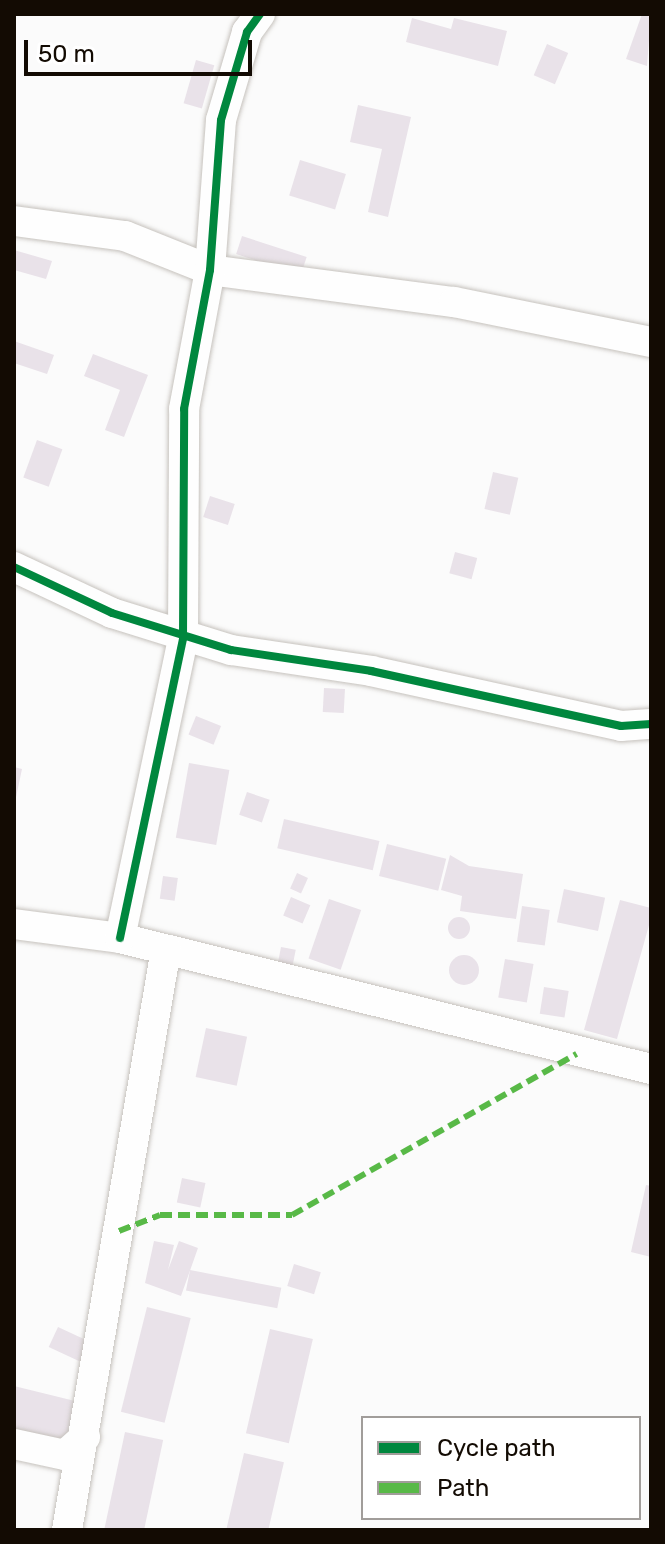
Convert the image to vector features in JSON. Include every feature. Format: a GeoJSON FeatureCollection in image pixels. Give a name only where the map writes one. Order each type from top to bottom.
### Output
{"type":"FeatureCollection","features":[{"type":"Feature","properties":{"kind":"street"},"geometry":{"type":"LineString","coordinates":[[120,938],[183,638],[184,409],[210,270],[221,120],[247,32],[260,14]]}},
{"type":"Feature","properties":{"kind":"street"},"geometry":{"type":"LineString","coordinates":[[14,221],[125,236],[210,270],[454,302],[651,342]]}},
{"type":"Feature","properties":{"kind":"street"},"geometry":{"type":"LineString","coordinates":[[14,567],[183,638],[621,726],[651,724]]}},
{"type":"Feature","properties":{"kind":"street"},"geometry":{"type":"LineString","coordinates":[[14,924],[120,938],[651,1069]]}},
{"type":"Feature","properties":{"kind":"street"},"geometry":{"type":"LineString","coordinates":[[67,1530],[166,949]]}},
{"type":"Feature","properties":{"kind":"street"},"geometry":{"type":"LineString","coordinates":[[14,1444],[65,1455],[85,1437]]}},
{"type":"Feature","properties":{"kind":"building"},"geometry":{"type":"Polygon","coordinates":[[[642,14],[651,14],[647,66],[626,59],[642,14]]]}},
{"type":"Feature","properties":{"kind":"building"},"geometry":{"type":"Polygon","coordinates":[[[412,18],[451,29],[454,18],[507,31],[498,66],[406,42],[412,18]]]}},
{"type":"Feature","properties":{"kind":"building"},"geometry":{"type":"Polygon","coordinates":[[[547,44],[568,53],[555,84],[534,75],[547,44]]]}},
{"type":"Feature","properties":{"kind":"building"},"geometry":{"type":"Polygon","coordinates":[[[196,60],[214,65],[202,108],[184,103],[196,60]]]}},
{"type":"Feature","properties":{"kind":"building"},"geometry":{"type":"Polygon","coordinates":[[[358,105],[411,117],[388,217],[368,212],[382,149],[350,142],[358,105]]]}},
{"type":"Feature","properties":{"kind":"building"},"geometry":{"type":"Polygon","coordinates":[[[300,160],[346,174],[335,209],[289,195],[300,160]]]}},
{"type":"Feature","properties":{"kind":"building"},"geometry":{"type":"Polygon","coordinates":[[[242,236],[307,257],[301,275],[236,254],[242,236]]]}},
{"type":"Feature","properties":{"kind":"building"},"geometry":{"type":"Polygon","coordinates":[[[14,250],[52,261],[46,279],[14,270],[14,250]]]}},
{"type":"Feature","properties":{"kind":"building"},"geometry":{"type":"Polygon","coordinates":[[[14,341],[54,355],[47,374],[14,363],[14,341]]]}},
{"type":"Feature","properties":{"kind":"building"},"geometry":{"type":"Polygon","coordinates":[[[93,354],[148,375],[124,437],[105,430],[120,390],[84,376],[93,354]]]}},
{"type":"Feature","properties":{"kind":"building"},"geometry":{"type":"Polygon","coordinates":[[[37,440],[62,449],[49,487],[23,478],[37,440]]]}},
{"type":"Feature","properties":{"kind":"building"},"geometry":{"type":"Polygon","coordinates":[[[493,472],[518,478],[510,515],[484,509],[493,472]]]}},
{"type":"Feature","properties":{"kind":"building"},"geometry":{"type":"Polygon","coordinates":[[[210,496],[235,504],[228,525],[203,517],[210,496]]]}},
{"type":"Feature","properties":{"kind":"building"},"geometry":{"type":"Polygon","coordinates":[[[455,552],[477,558],[472,579],[449,573],[455,552]]]}},
{"type":"Feature","properties":{"kind":"building"},"geometry":{"type":"Polygon","coordinates":[[[324,688],[345,689],[344,713],[323,712],[324,688]]]}},
{"type":"Feature","properties":{"kind":"building"},"geometry":{"type":"Polygon","coordinates":[[[196,716],[221,726],[214,745],[189,735],[196,716]]]}},
{"type":"Feature","properties":{"kind":"building"},"geometry":{"type":"Polygon","coordinates":[[[189,763],[229,770],[216,845],[176,838],[189,763]]]}},
{"type":"Feature","properties":{"kind":"building"},"geometry":{"type":"Polygon","coordinates":[[[14,767],[22,769],[15,802],[14,802],[14,767]]]}},
{"type":"Feature","properties":{"kind":"building"},"geometry":{"type":"Polygon","coordinates":[[[247,792],[270,800],[262,823],[239,815],[247,792]]]}},
{"type":"Feature","properties":{"kind":"building"},"geometry":{"type":"Polygon","coordinates":[[[284,819],[379,841],[373,870],[277,848],[284,819]]]}},
{"type":"Feature","properties":{"kind":"building"},"geometry":{"type":"Polygon","coordinates":[[[387,844],[446,859],[438,891],[379,876],[387,844]]]}},
{"type":"Feature","properties":{"kind":"building"},"geometry":{"type":"Polygon","coordinates":[[[450,855],[469,866],[523,874],[516,919],[460,911],[462,896],[441,890],[450,855]]]}},
{"type":"Feature","properties":{"kind":"building"},"geometry":{"type":"Polygon","coordinates":[[[297,873],[308,878],[301,893],[290,889],[297,873]]]}},
{"type":"Feature","properties":{"kind":"building"},"geometry":{"type":"Polygon","coordinates":[[[163,876],[178,878],[175,901],[160,899],[163,876]]]}},
{"type":"Feature","properties":{"kind":"building"},"geometry":{"type":"Polygon","coordinates":[[[564,889],[605,898],[598,931],[557,922],[564,889]]]}},
{"type":"Feature","properties":{"kind":"building"},"geometry":{"type":"Polygon","coordinates":[[[291,897],[310,905],[303,924],[283,915],[291,897]]]}},
{"type":"Feature","properties":{"kind":"building"},"geometry":{"type":"Polygon","coordinates":[[[329,899],[361,910],[341,970],[308,959],[329,899]]]}},
{"type":"Feature","properties":{"kind":"building"},"geometry":{"type":"Polygon","coordinates":[[[620,900],[651,908],[651,918],[617,1039],[584,1030],[620,900]]]}},
{"type":"Feature","properties":{"kind":"building"},"geometry":{"type":"Polygon","coordinates":[[[522,906],[550,910],[545,946],[517,942],[522,906]]]}},
{"type":"Feature","properties":{"kind":"building"},"geometry":{"type":"Polygon","coordinates":[[[459,917],[467,920],[470,928],[467,936],[459,939],[451,936],[448,928],[451,920],[459,917]]]}},
{"type":"Feature","properties":{"kind":"building"},"geometry":{"type":"Polygon","coordinates":[[[281,947],[296,950],[293,966],[278,963],[281,947]]]}},
{"type":"Feature","properties":{"kind":"building"},"geometry":{"type":"Polygon","coordinates":[[[464,955],[475,959],[479,970],[475,981],[464,985],[453,981],[449,970],[453,959],[464,955]]]}},
{"type":"Feature","properties":{"kind":"building"},"geometry":{"type":"Polygon","coordinates":[[[505,959],[534,964],[527,1002],[498,997],[505,959]]]}},
{"type":"Feature","properties":{"kind":"building"},"geometry":{"type":"Polygon","coordinates":[[[544,987],[569,991],[564,1018],[540,1014],[544,987]]]}},
{"type":"Feature","properties":{"kind":"building"},"geometry":{"type":"Polygon","coordinates":[[[206,1028],[247,1037],[237,1086],[196,1077],[206,1028]]]}},
{"type":"Feature","properties":{"kind":"building"},"geometry":{"type":"Polygon","coordinates":[[[182,1178],[205,1183],[200,1207],[177,1202],[182,1178]]]}},
{"type":"Feature","properties":{"kind":"building"},"geometry":{"type":"Polygon","coordinates":[[[646,1185],[651,1186],[651,1257],[631,1252],[646,1185]]]}},
{"type":"Feature","properties":{"kind":"building"},"geometry":{"type":"Polygon","coordinates":[[[154,1241],[174,1245],[168,1270],[179,1241],[198,1248],[181,1296],[145,1283],[154,1241]]]}},
{"type":"Feature","properties":{"kind":"building"},"geometry":{"type":"Polygon","coordinates":[[[294,1264],[321,1272],[314,1294],[287,1286],[294,1264]]]}},
{"type":"Feature","properties":{"kind":"building"},"geometry":{"type":"Polygon","coordinates":[[[190,1270],[281,1288],[277,1308],[186,1291],[190,1270]]]}},
{"type":"Feature","properties":{"kind":"building"},"geometry":{"type":"Polygon","coordinates":[[[147,1307],[191,1318],[165,1423],[121,1412],[147,1307]]]}},
{"type":"Feature","properties":{"kind":"building"},"geometry":{"type":"Polygon","coordinates":[[[58,1327],[92,1343],[83,1363],[49,1347],[58,1327]]]}},
{"type":"Feature","properties":{"kind":"building"},"geometry":{"type":"Polygon","coordinates":[[[270,1329],[313,1339],[289,1443],[246,1433],[270,1329]]]}},
{"type":"Feature","properties":{"kind":"building"},"geometry":{"type":"Polygon","coordinates":[[[14,1386],[79,1402],[67,1449],[14,1436],[14,1386]]]}},
{"type":"Feature","properties":{"kind":"building"},"geometry":{"type":"Polygon","coordinates":[[[125,1432],[163,1440],[144,1530],[104,1530],[125,1432]]]}},
{"type":"Feature","properties":{"kind":"building"},"geometry":{"type":"Polygon","coordinates":[[[244,1453],[284,1462],[268,1530],[226,1530],[244,1453]]]}},
{"type":"Feature","properties":{"kind":"marked path"},"geometry":{"type":"LineString","coordinates":[[119,1231],[160,1215],[292,1215],[577,1054]]}},
{"type":"Feature","properties":{"kind":"cycle path"},"geometry":{"type":"LineString","coordinates":[[120,938],[183,638],[184,409],[210,270],[221,120],[247,32],[260,14]]}},
{"type":"Feature","properties":{"kind":"cycle path"},"geometry":{"type":"LineString","coordinates":[[14,567],[112,613],[231,650],[371,671],[621,726],[651,724]]}}]}
